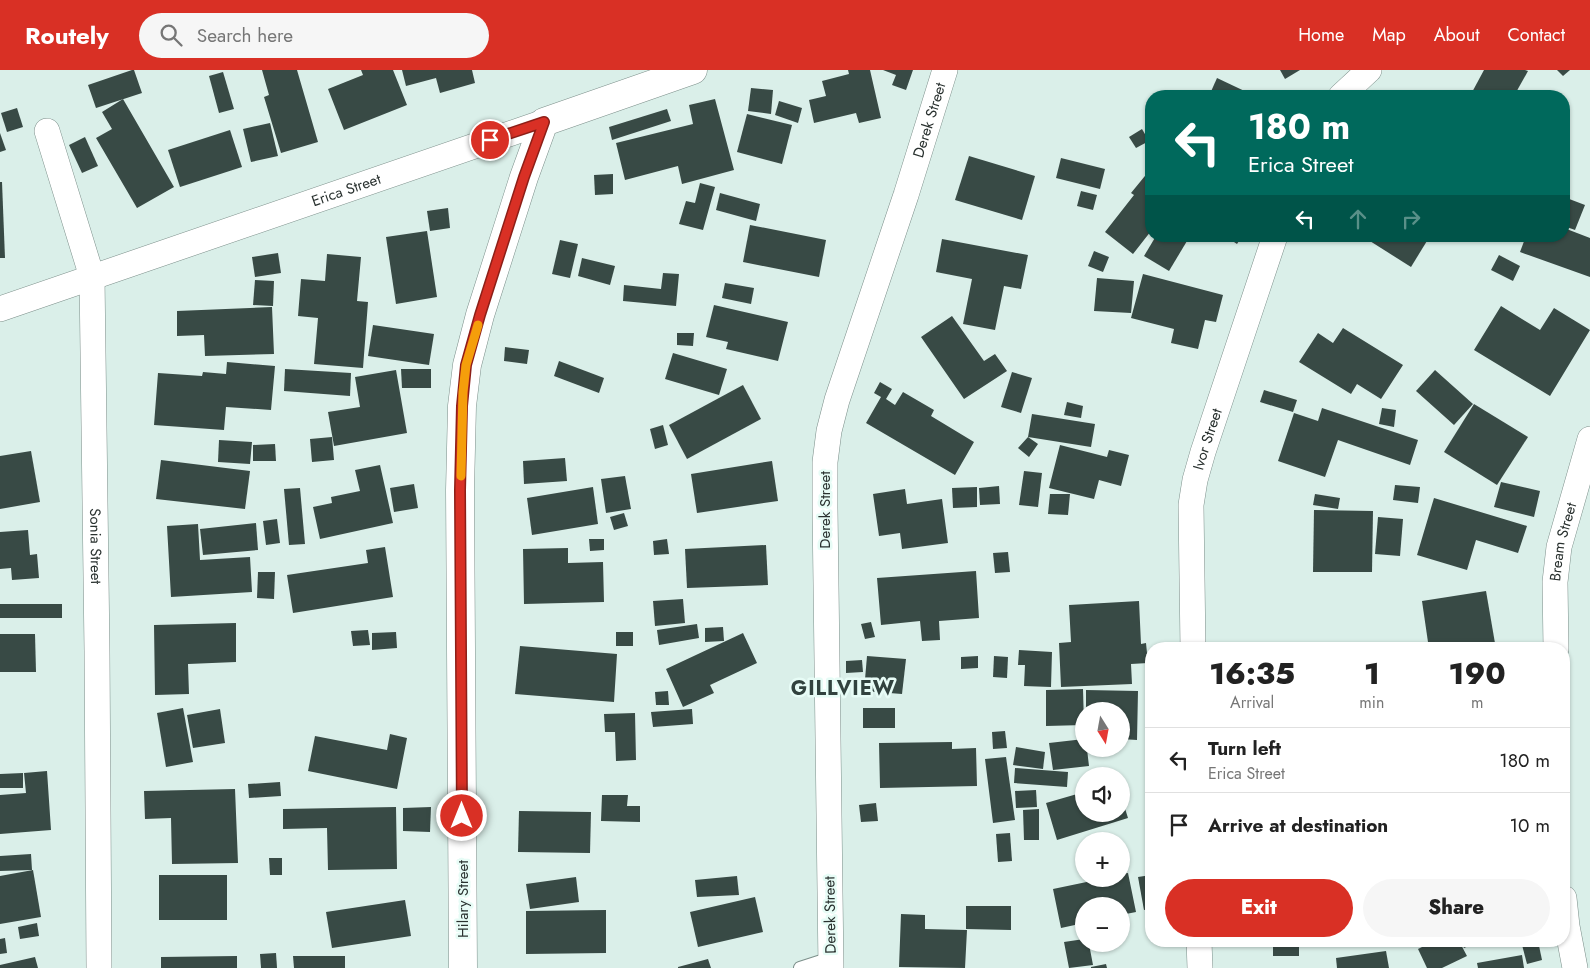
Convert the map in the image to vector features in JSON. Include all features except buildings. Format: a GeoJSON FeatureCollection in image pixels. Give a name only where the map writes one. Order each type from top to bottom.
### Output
{"type":"FeatureCollection","features":[{"type":"Feature","properties":{"kind":"street","name":"Erica Street"},"geometry":{"type":"LineString","coordinates":[[0,309],[693,70]]}},
{"type":"Feature","properties":{"kind":"street","name":"Derek Street"},"geometry":{"type":"LineString","coordinates":[[831,963],[825,462],[829,431],[837,400],[906,195],[945,70]]}},
{"type":"Feature","properties":{"kind":"street"},"geometry":{"type":"LineString","coordinates":[[1348,90],[1370,70]]}},
{"type":"Feature","properties":{"kind":"street","name":"Hilary Street"},"geometry":{"type":"LineString","coordinates":[[463,968],[460,500],[462,406],[466,365],[480,315],[524,177],[544,122]]}},
{"type":"Feature","properties":{"kind":"street","name":"Sonia Street"},"geometry":{"type":"LineString","coordinates":[[47,131],[92,277],[99,968]]}},
{"type":"Feature","properties":{"kind":"street","name":"Ivor Street"},"geometry":{"type":"LineString","coordinates":[[1193,642],[1191,505],[1195,480],[1273,242]]}},
{"type":"Feature","properties":{"kind":"street","name":"Bream Street"},"geometry":{"type":"LineString","coordinates":[[1556,642],[1554,582],[1559,547],[1590,440]]}},
{"type":"Feature","properties":{"kind":"street"},"geometry":{"type":"LineString","coordinates":[[1570,942],[1575,968]]}},
{"type":"Feature","properties":{"kind":"street"},"geometry":{"type":"LineString","coordinates":[[1199,947],[1200,968]]}},
{"type":"Feature","properties":{"kind":"lane"},"geometry":{"type":"LineString","coordinates":[[800,968],[831,963]]}},
{"type":"Feature","properties":{"kind":"slow traffic"},"geometry":{"type":"LineString","coordinates":[[461,476],[462,406],[466,365],[478,325]]}},
{"type":"Feature","properties":{"kind":"district","name":"GILLVIEW"},"geometry":{"type":"Point","coordinates":[843,688]}},
{"type":"Feature","properties":{"kind":"route"},"geometry":{"type":"LineString","coordinates":[[462,816],[460,490],[462,406],[466,365],[524,177],[544,122],[490,140]]}}]}
